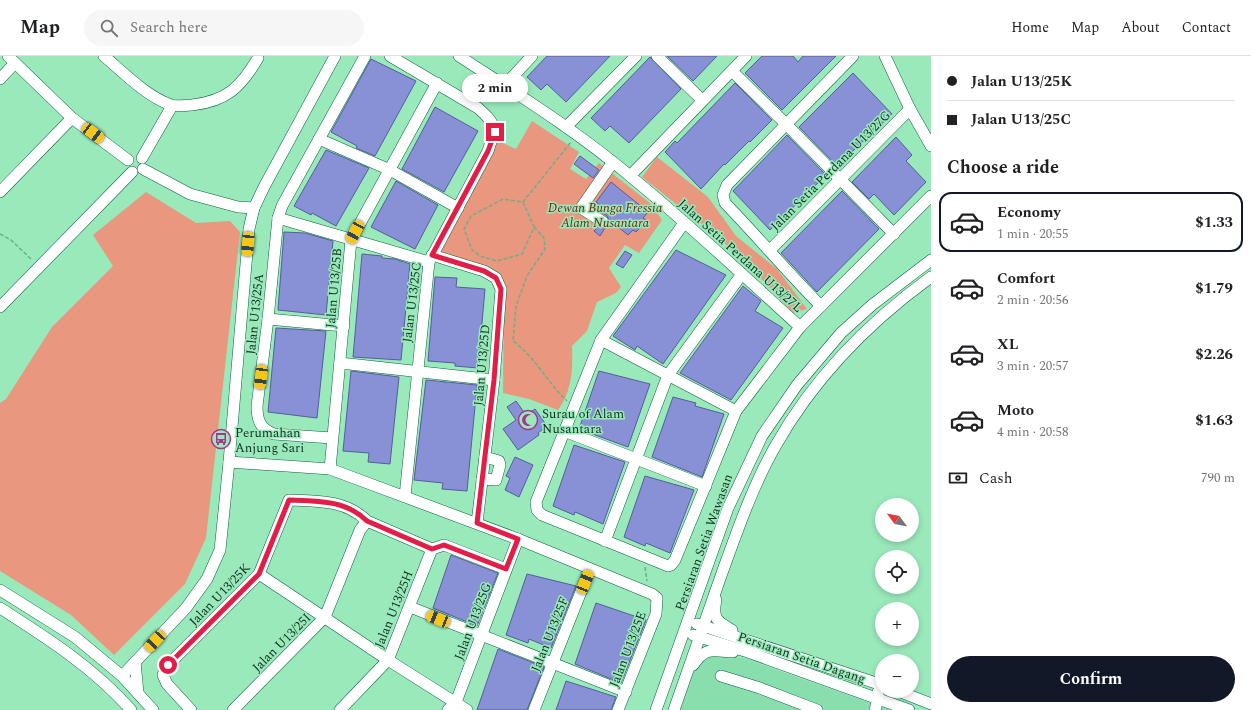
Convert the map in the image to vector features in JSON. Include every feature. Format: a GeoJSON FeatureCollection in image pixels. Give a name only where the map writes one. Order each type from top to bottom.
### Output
{"type":"FeatureCollection","features":[{"type":"Feature","properties":{"kind":"street"},"geometry":{"type":"LineString","coordinates":[[104,56],[151,96],[172,106],[210,103],[232,92],[247,76],[258,58]]}},
{"type":"Feature","properties":{"kind":"street"},"geometry":{"type":"LineString","coordinates":[[129,707],[122,690],[122,676],[186,608],[207,580],[220,550],[230,462],[249,229],[254,208],[264,187],[335,56]]}},
{"type":"Feature","properties":{"kind":"street","name":"Jalan U13/25A"},"geometry":{"type":"LineString","coordinates":[[332,438],[274,434],[261,427],[257,417],[257,406],[268,319],[278,218],[282,206],[365,56]]}},
{"type":"Feature","properties":{"kind":"street"},"geometry":{"type":"LineString","coordinates":[[390,56],[437,83]]}},
{"type":"Feature","properties":{"kind":"street","name":"Jalan Setia Perdana U13/27L"},"geometry":{"type":"LineString","coordinates":[[459,56],[566,126],[613,162],[742,274],[800,327],[736,411],[706,486],[671,565],[664,565],[647,559],[605,540],[542,515],[537,510],[536,502],[564,431]]}},
{"type":"Feature","properties":{"kind":"street"},"geometry":{"type":"LineString","coordinates":[[504,86],[532,56]]}},
{"type":"Feature","properties":{"kind":"street"},"geometry":{"type":"LineString","coordinates":[[566,126],[636,56]]}},
{"type":"Feature","properties":{"kind":"street"},"geometry":{"type":"LineString","coordinates":[[657,56],[702,100]]}},
{"type":"Feature","properties":{"kind":"street"},"geometry":{"type":"LineString","coordinates":[[630,176],[746,56]]}},
{"type":"Feature","properties":{"kind":"street"},"geometry":{"type":"LineString","coordinates":[[821,306],[782,268],[770,250],[725,203],[722,195],[727,185],[853,56]]}},
{"type":"Feature","properties":{"kind":"street"},"geometry":{"type":"LineString","coordinates":[[885,56],[910,109],[931,146]]}},
{"type":"Feature","properties":{"kind":"street"},"geometry":{"type":"LineString","coordinates":[[0,79],[12,60],[72,118],[128,160]]}},
{"type":"Feature","properties":{"kind":"street"},"geometry":{"type":"LineString","coordinates":[[732,71],[894,234]]}},
{"type":"Feature","properties":{"kind":"street","name":"Jalan U13/25B"},"geometry":{"type":"LineString","coordinates":[[330,469],[351,240],[437,83]]}},
{"type":"Feature","properties":{"kind":"street","name":"Jalan U13/25C"},"geometry":{"type":"LineString","coordinates":[[405,496],[430,258],[488,151],[495,132],[490,119],[478,108],[437,83]]}},
{"type":"Feature","properties":{"kind":"street"},"geometry":{"type":"LineString","coordinates":[[0,307],[132,172],[139,172],[172,106]]}},
{"type":"Feature","properties":{"kind":"street","name":"Jalan Setia Perdana U13/27G"},"geometry":{"type":"LineString","coordinates":[[770,250],[910,109]]}},
{"type":"Feature","properties":{"kind":"street"},"geometry":{"type":"LineString","coordinates":[[0,192],[72,118]]}},
{"type":"Feature","properties":{"kind":"street"},"geometry":{"type":"LineString","coordinates":[[319,139],[390,170],[458,208]]}},
{"type":"Feature","properties":{"kind":"street"},"geometry":{"type":"LineString","coordinates":[[128,160],[135,156],[143,164],[190,194],[238,207],[254,208]]}},
{"type":"Feature","properties":{"kind":"street"},"geometry":{"type":"LineString","coordinates":[[128,160],[128,168],[132,172]]}},
{"type":"Feature","properties":{"kind":"street"},"geometry":{"type":"LineString","coordinates":[[603,222],[581,208],[613,162]]}},
{"type":"Feature","properties":{"kind":"street"},"geometry":{"type":"LineString","coordinates":[[238,207],[264,187]]}},
{"type":"Feature","properties":{"kind":"street"},"geometry":{"type":"LineString","coordinates":[[800,327],[931,196]]}},
{"type":"Feature","properties":{"kind":"street"},"geometry":{"type":"LineString","coordinates":[[238,207],[244,213],[249,229]]}},
{"type":"Feature","properties":{"kind":"street"},"geometry":{"type":"LineString","coordinates":[[278,218],[351,240],[430,258]]}},
{"type":"Feature","properties":{"kind":"street"},"geometry":{"type":"LineString","coordinates":[[684,223],[601,340],[564,431],[706,486]]}},
{"type":"Feature","properties":{"kind":"street","name":"Jalan U13/25D"},"geometry":{"type":"LineString","coordinates":[[430,258],[484,271],[496,278],[501,289],[494,380],[477,523]]}},
{"type":"Feature","properties":{"kind":"street","name":"Persiaran Setia Wawasan"},"geometry":{"type":"LineString","coordinates":[[656,710],[689,621],[719,532],[739,483],[762,436],[797,385],[841,333],[872,305],[931,260]]}},
{"type":"Feature","properties":{"kind":"street"},"geometry":{"type":"LineString","coordinates":[[605,540],[668,375],[742,274]]}},
{"type":"Feature","properties":{"kind":"street"},"geometry":{"type":"LineString","coordinates":[[674,710],[743,515],[763,469],[776,444],[810,393],[853,343],[910,292],[931,277]]}},
{"type":"Feature","properties":{"kind":"street"},"geometry":{"type":"LineString","coordinates":[[268,319],[344,326]]}},
{"type":"Feature","properties":{"kind":"street"},"geometry":{"type":"LineString","coordinates":[[601,340],[736,411]]}},
{"type":"Feature","properties":{"kind":"street"},"geometry":{"type":"LineString","coordinates":[[340,362],[494,380]]}},
{"type":"Feature","properties":{"kind":"street"},"geometry":{"type":"LineString","coordinates":[[231,441],[235,449],[247,463]]}},
{"type":"Feature","properties":{"kind":"street"},"geometry":{"type":"LineString","coordinates":[[482,479],[496,480],[500,465],[499,461],[485,457]]}},
{"type":"Feature","properties":{"kind":"street"},"geometry":{"type":"LineString","coordinates":[[230,462],[330,469],[518,539],[654,596]]}},
{"type":"Feature","properties":{"kind":"street"},"geometry":{"type":"LineString","coordinates":[[227,487],[237,470],[247,463]]}},
{"type":"Feature","properties":{"kind":"street","name":"Jalan U13/25K"},"geometry":{"type":"LineString","coordinates":[[191,710],[167,684],[163,675],[168,665],[259,574],[289,500],[319,501],[345,505],[359,513],[367,521]]}},
{"type":"Feature","properties":{"kind":"street"},"geometry":{"type":"LineString","coordinates":[[367,521],[432,549],[444,545],[506,569]]}},
{"type":"Feature","properties":{"kind":"street","name":"Jalan U13/25I"},"geometry":{"type":"LineString","coordinates":[[233,710],[325,617],[360,530],[367,521]]}},
{"type":"Feature","properties":{"kind":"street","name":"Jalan U13/25G"},"geometry":{"type":"LineString","coordinates":[[452,706],[481,636],[518,539]]}},
{"type":"Feature","properties":{"kind":"street","name":"Jalan U13/25H"},"geometry":{"type":"LineString","coordinates":[[340,710],[388,660],[432,549]]}},
{"type":"Feature","properties":{"kind":"street","name":"Jalan U13/25F"},"geometry":{"type":"LineString","coordinates":[[534,710],[590,569]]}},
{"type":"Feature","properties":{"kind":"street"},"geometry":{"type":"LineString","coordinates":[[722,572],[715,606],[716,618],[719,623],[752,641]]}},
{"type":"Feature","properties":{"kind":"street"},"geometry":{"type":"LineString","coordinates":[[259,574],[388,660],[452,706],[467,710]]}},
{"type":"Feature","properties":{"kind":"street"},"geometry":{"type":"LineString","coordinates":[[0,590],[58,625],[104,661],[122,676],[153,710]]}},
{"type":"Feature","properties":{"kind":"street","name":"Jalan U13/25E"},"geometry":{"type":"LineString","coordinates":[[618,710],[656,614],[654,596]]}},
{"type":"Feature","properties":{"kind":"street"},"geometry":{"type":"LineString","coordinates":[[410,607],[626,692]]}},
{"type":"Feature","properties":{"kind":"street"},"geometry":{"type":"LineString","coordinates":[[0,608],[69,654],[90,670],[129,707]]}},
{"type":"Feature","properties":{"kind":"street","name":"Persiaran Setia Dagang"},"geometry":{"type":"LineString","coordinates":[[689,621],[875,682]]}},
{"type":"Feature","properties":{"kind":"street","name":"Persiaran Setia Dagang"},"geometry":{"type":"LineString","coordinates":[[685,632],[748,652],[909,710]]}},
{"type":"Feature","properties":{"kind":"street"},"geometry":{"type":"LineString","coordinates":[[686,675],[700,655],[708,651],[748,652]]}},
{"type":"Feature","properties":{"kind":"street"},"geometry":{"type":"LineString","coordinates":[[104,661],[116,664],[135,662]]}},
{"type":"Feature","properties":{"kind":"street"},"geometry":{"type":"LineString","coordinates":[[135,662],[138,694]]}},
{"type":"Feature","properties":{"kind":"street"},"geometry":{"type":"LineString","coordinates":[[90,670],[106,675],[122,676]]}},
{"type":"Feature","properties":{"kind":"street"},"geometry":{"type":"LineString","coordinates":[[721,676],[818,710]]}},
{"type":"Feature","properties":{"kind":"street"},"geometry":{"type":"LineString","coordinates":[[916,698],[931,704]]}},
{"type":"Feature","properties":{"kind":"street"},"geometry":{"type":"LineString","coordinates":[[875,710],[878,699]]}},
{"type":"Feature","properties":{"kind":"path"},"geometry":{"type":"LineString","coordinates":[[523,202],[577,134]]}},
{"type":"Feature","properties":{"kind":"path"},"geometry":{"type":"LineString","coordinates":[[523,202],[503,199],[471,216],[464,229],[472,250],[480,256],[497,261],[522,254],[534,227]]}},
{"type":"Feature","properties":{"kind":"path"},"geometry":{"type":"LineString","coordinates":[[523,202],[534,227],[544,238],[545,248],[527,276],[516,306],[513,341],[528,353],[558,392],[574,408]]}},
{"type":"Feature","properties":{"kind":"path"},"geometry":{"type":"LineString","coordinates":[[0,234],[11,240],[38,267]]}},
{"type":"Feature","properties":{"kind":"path"},"geometry":{"type":"LineString","coordinates":[[647,559],[645,570],[654,596]]}},
{"type":"Feature","properties":{"kind":"shaded area"},"geometry":{"type":"Polygon","coordinates":[[[708,655],[743,658],[890,710],[680,710],[694,671],[704,657],[708,655]]]}},
{"type":"Feature","properties":{"kind":"green space","name":"Dewan Bunga Fressia Alam Nusantara"},"geometry":{"type":"Polygon","coordinates":[[[532,121],[579,152],[570,169],[586,179],[599,163],[651,204],[662,220],[639,253],[625,245],[609,268],[621,287],[616,293],[597,302],[587,331],[572,346],[571,380],[563,403],[558,410],[529,399],[503,393],[504,304],[501,275],[489,269],[445,259],[440,247],[498,141],[516,149],[532,121]]]}},
{"type":"Feature","properties":{"kind":"green space"},"geometry":{"type":"Polygon","coordinates":[[[657,157],[708,197],[736,236],[777,269],[807,309],[793,313],[756,273],[737,258],[723,241],[642,177],[657,157]]]}},
{"type":"Feature","properties":{"kind":"green space"},"geometry":{"type":"Polygon","coordinates":[[[146,192],[196,223],[230,221],[240,232],[206,538],[185,584],[114,655],[71,615],[0,571],[0,403],[6,399],[52,327],[113,266],[93,235],[146,192]]]}},
{"type":"Feature","properties":{"kind":"building"},"geometry":{"type":"Polygon","coordinates":[[[547,56],[610,56],[566,102],[547,84],[541,90],[527,77],[547,56]]]}},
{"type":"Feature","properties":{"kind":"building"},"geometry":{"type":"Polygon","coordinates":[[[667,56],[717,56],[693,81],[667,56]]]}},
{"type":"Feature","properties":{"kind":"building"},"geometry":{"type":"Polygon","coordinates":[[[762,56],[793,56],[798,62],[803,56],[836,56],[782,110],[745,73],[762,56]]]}},
{"type":"Feature","properties":{"kind":"building"},"geometry":{"type":"Polygon","coordinates":[[[650,57],[681,89],[629,143],[610,126],[605,131],[591,118],[650,57]]]}},
{"type":"Feature","properties":{"kind":"building"},"geometry":{"type":"Polygon","coordinates":[[[371,59],[416,81],[375,156],[356,148],[357,146],[331,132],[371,59]]]}},
{"type":"Feature","properties":{"kind":"building"},"geometry":{"type":"Polygon","coordinates":[[[853,73],[892,114],[837,166],[799,127],[853,73]]]}},
{"type":"Feature","properties":{"kind":"building"},"geometry":{"type":"Polygon","coordinates":[[[735,83],[772,120],[725,165],[724,164],[701,189],[665,152],[675,141],[677,143],[735,83]]]}},
{"type":"Feature","properties":{"kind":"building"},"geometry":{"type":"Polygon","coordinates":[[[435,107],[478,131],[444,192],[402,169],[435,107]]]}},
{"type":"Feature","properties":{"kind":"building"},"geometry":{"type":"Polygon","coordinates":[[[787,135],[826,175],[770,230],[733,191],[787,135]]]}},
{"type":"Feature","properties":{"kind":"building"},"geometry":{"type":"Polygon","coordinates":[[[896,137],[912,155],[906,161],[926,182],[894,215],[874,194],[869,199],[852,182],[896,137]]]}},
{"type":"Feature","properties":{"kind":"building"},"geometry":{"type":"Polygon","coordinates":[[[326,150],[369,168],[336,226],[312,213],[311,215],[294,206],[326,150]]]}},
{"type":"Feature","properties":{"kind":"building"},"geometry":{"type":"Polygon","coordinates":[[[580,156],[599,170],[593,178],[574,164],[580,156]]]}},
{"type":"Feature","properties":{"kind":"building"},"geometry":{"type":"Polygon","coordinates":[[[396,181],[438,205],[415,249],[371,227],[396,181]]]}},
{"type":"Feature","properties":{"kind":"building"},"geometry":{"type":"Polygon","coordinates":[[[611,182],[648,212],[643,218],[646,220],[636,232],[633,230],[628,235],[611,221],[610,222],[607,216],[598,210],[601,206],[596,202],[611,182]]]}},
{"type":"Feature","properties":{"kind":"building"},"geometry":{"type":"Polygon","coordinates":[[[842,191],[879,229],[817,292],[781,253],[842,191]]]}},
{"type":"Feature","properties":{"kind":"building"},"geometry":{"type":"Polygon","coordinates":[[[598,227],[605,228],[600,236],[594,231],[598,227]]]}},
{"type":"Feature","properties":{"kind":"building"},"geometry":{"type":"Polygon","coordinates":[[[284,232],[305,233],[333,241],[326,315],[278,310],[284,232]]]}},
{"type":"Feature","properties":{"kind":"building"},"geometry":{"type":"Polygon","coordinates":[[[676,250],[726,275],[663,364],[637,346],[635,350],[613,336],[676,250]]]}},
{"type":"Feature","properties":{"kind":"building"},"geometry":{"type":"Polygon","coordinates":[[[625,251],[632,255],[623,268],[616,264],[625,251]]]}},
{"type":"Feature","properties":{"kind":"building"},"geometry":{"type":"Polygon","coordinates":[[[362,254],[382,256],[382,258],[395,259],[410,264],[401,360],[353,357],[362,254]]]}},
{"type":"Feature","properties":{"kind":"building"},"geometry":{"type":"Polygon","coordinates":[[[435,277],[457,278],[456,287],[485,289],[478,368],[455,366],[455,363],[428,361],[435,277]]]}},
{"type":"Feature","properties":{"kind":"building"},"geometry":{"type":"Polygon","coordinates":[[[743,286],[761,301],[755,311],[783,328],[731,400],[680,373],[743,286]]]}},
{"type":"Feature","properties":{"kind":"building"},"geometry":{"type":"Polygon","coordinates":[[[276,328],[326,331],[317,418],[268,412],[276,328]]]}},
{"type":"Feature","properties":{"kind":"building"},"geometry":{"type":"Polygon","coordinates":[[[351,371],[399,377],[390,464],[368,462],[369,453],[343,451],[351,371]]]}},
{"type":"Feature","properties":{"kind":"building"},"geometry":{"type":"Polygon","coordinates":[[[599,371],[650,384],[628,447],[579,429],[599,371]]]}},
{"type":"Feature","properties":{"kind":"building"},"geometry":{"type":"Polygon","coordinates":[[[426,380],[477,385],[467,491],[442,489],[443,483],[414,480],[426,380]]]}},
{"type":"Feature","properties":{"kind":"building"},"geometry":{"type":"Polygon","coordinates":[[[673,397],[696,403],[695,406],[724,414],[702,477],[652,457],[673,397]]]}},
{"type":"Feature","properties":{"kind":"building"},"geometry":{"type":"Polygon","coordinates":[[[516,401],[526,415],[535,409],[547,426],[538,433],[539,435],[518,450],[503,429],[516,420],[507,407],[516,401]]]}},
{"type":"Feature","properties":{"kind":"building"},"geometry":{"type":"Polygon","coordinates":[[[574,445],[625,462],[603,524],[575,512],[574,515],[553,506],[574,445]]]}},
{"type":"Feature","properties":{"kind":"building"},"geometry":{"type":"Polygon","coordinates":[[[515,457],[533,465],[519,497],[505,490],[510,478],[506,476],[515,457]]]}},
{"type":"Feature","properties":{"kind":"building"},"geometry":{"type":"Polygon","coordinates":[[[645,476],[694,490],[670,553],[646,543],[645,546],[624,537],[645,476]]]}},
{"type":"Feature","properties":{"kind":"building"},"geometry":{"type":"Polygon","coordinates":[[[451,555],[498,573],[477,626],[433,608],[451,555]]]}},
{"type":"Feature","properties":{"kind":"building"},"geometry":{"type":"Polygon","coordinates":[[[527,574],[576,586],[551,648],[529,639],[528,643],[506,635],[527,574]]]}},
{"type":"Feature","properties":{"kind":"building"},"geometry":{"type":"Polygon","coordinates":[[[596,603],[646,620],[621,683],[575,664],[596,603]]]}},
{"type":"Feature","properties":{"kind":"building"},"geometry":{"type":"Polygon","coordinates":[[[498,649],[544,667],[527,710],[477,710],[498,649]]]}},
{"type":"Feature","properties":{"kind":"building"},"geometry":{"type":"Polygon","coordinates":[[[566,681],[616,697],[611,710],[556,710],[566,681]]]}},
{"type":"Feature","properties":{"kind":"place","name":"Surau of Alam Nusantara"},"geometry":{"type":"Point","coordinates":[528,420]}},
{"type":"Feature","properties":{"kind":"place","name":"Perumahan Anjung Sari"},"geometry":{"type":"Point","coordinates":[221,439]}},
{"type":"Feature","properties":{"kind":"route"},"geometry":{"type":"LineString","coordinates":[[168,665],[259,574],[289,500],[319,501],[345,505],[359,513],[367,521],[432,549],[444,545],[506,569],[518,539],[477,523],[494,380],[501,289],[496,278],[484,271],[432,255],[488,151],[495,132]]}}]}
